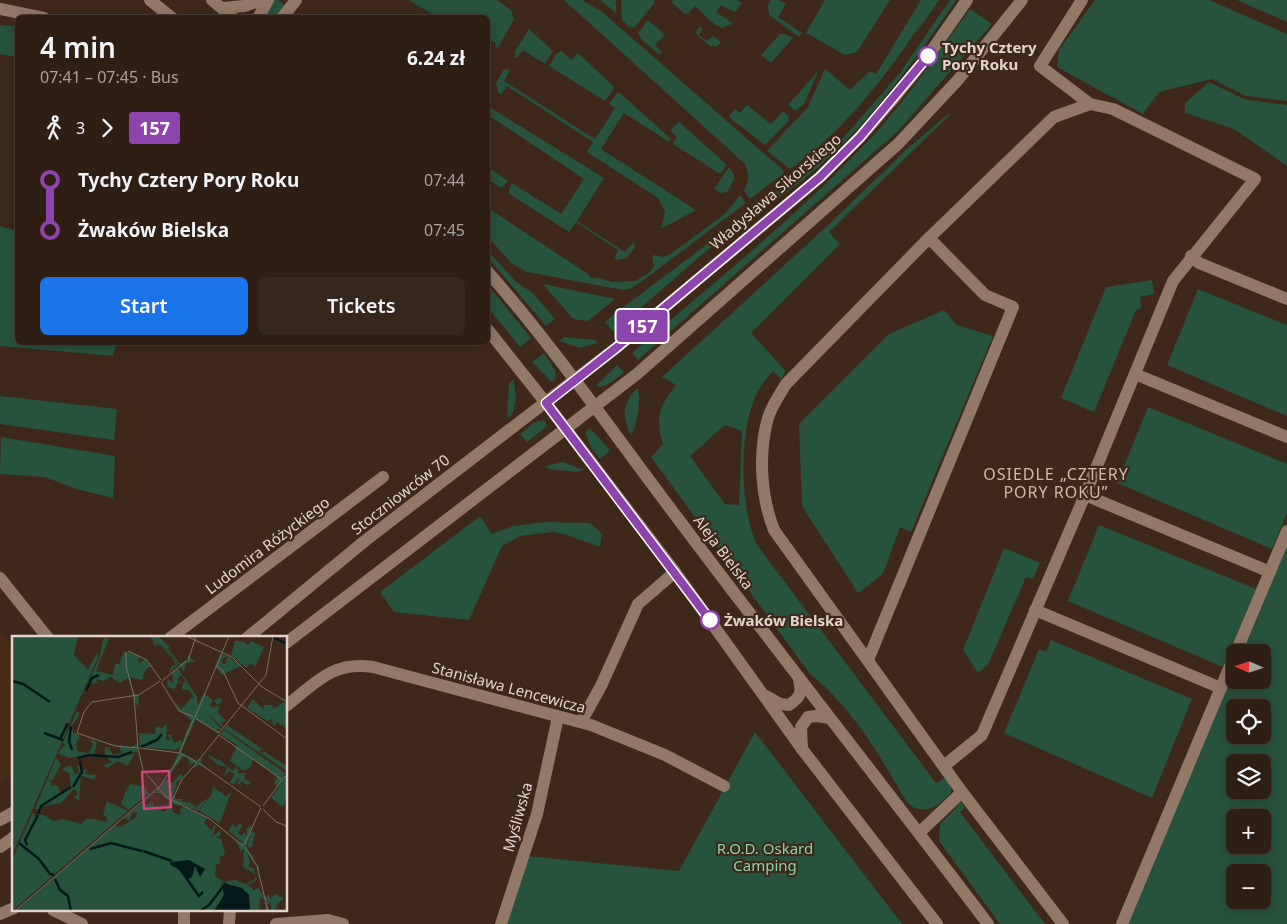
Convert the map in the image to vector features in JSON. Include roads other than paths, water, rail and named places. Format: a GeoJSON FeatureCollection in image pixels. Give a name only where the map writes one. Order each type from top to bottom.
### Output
{"type":"FeatureCollection","features":[{"type":"Feature","properties":{"kind":"street"},"geometry":{"type":"LineString","coordinates":[[150,0],[168,15]]}},
{"type":"Feature","properties":{"kind":"street"},"geometry":{"type":"LineString","coordinates":[[212,0],[230,15]]}},
{"type":"Feature","properties":{"kind":"street"},"geometry":{"type":"LineString","coordinates":[[223,8],[244,6],[262,0]]}},
{"type":"Feature","properties":{"kind":"street"},"geometry":{"type":"LineString","coordinates":[[260,15],[268,0]]}},
{"type":"Feature","properties":{"kind":"street","name":"Władysława Sikorskiego"},"geometry":{"type":"LineString","coordinates":[[577,380],[820,177],[860,137],[894,98],[928,56],[967,0]]}},
{"type":"Feature","properties":{"kind":"street"},"geometry":{"type":"LineString","coordinates":[[288,641],[567,430],[637,374],[898,144],[957,81],[1022,0]]}},
{"type":"Feature","properties":{"kind":"street"},"geometry":{"type":"LineString","coordinates":[[944,766],[982,735],[1085,495],[1173,280],[1255,179],[1112,109],[1090,104],[1040,66],[1082,0]]}},
{"type":"Feature","properties":{"kind":"street"},"geometry":{"type":"LineString","coordinates":[[0,9],[29,15]]}},
{"type":"Feature","properties":{"kind":"street"},"geometry":{"type":"LineString","coordinates":[[1063,924],[962,792],[774,530],[766,510],[763,488],[764,439],[768,417],[786,384],[930,238],[1054,117],[1090,104]]}},
{"type":"Feature","properties":{"kind":"street"},"geometry":{"type":"LineString","coordinates":[[868,660],[1012,307],[985,295],[930,238]]}},
{"type":"Feature","properties":{"kind":"street"},"geometry":{"type":"LineString","coordinates":[[1191,256],[1200,263],[1287,299]]}},
{"type":"Feature","properties":{"kind":"street","name":"Aleja Bielska"},"geometry":{"type":"LineString","coordinates":[[490,274],[527,316],[577,380],[799,679],[988,924]]}},
{"type":"Feature","properties":{"kind":"street"},"geometry":{"type":"LineString","coordinates":[[490,333],[675,572],[802,749],[937,924]]}},
{"type":"Feature","properties":{"kind":"street"},"geometry":{"type":"LineString","coordinates":[[1135,374],[1287,437]]}},
{"type":"Feature","properties":{"kind":"street","name":"Stoczniowców 70"},"geometry":{"type":"LineString","coordinates":[[250,636],[366,540],[577,380]]}},
{"type":"Feature","properties":{"kind":"street","name":"Ludomira Różyckiego"},"geometry":{"type":"LineString","coordinates":[[173,636],[383,477]]}},
{"type":"Feature","properties":{"kind":"street"},"geometry":{"type":"LineString","coordinates":[[1085,495],[1270,572]]}},
{"type":"Feature","properties":{"kind":"street"},"geometry":{"type":"LineString","coordinates":[[1239,644],[1287,531]]}},
{"type":"Feature","properties":{"kind":"street"},"geometry":{"type":"LineString","coordinates":[[581,722],[601,686],[638,604],[675,572]]}},
{"type":"Feature","properties":{"kind":"street"},"geometry":{"type":"LineString","coordinates":[[0,578],[46,636]]}},
{"type":"Feature","properties":{"kind":"street"},"geometry":{"type":"LineString","coordinates":[[1036,610],[1221,688]]}},
{"type":"Feature","properties":{"kind":"street","name":"Stanisława Lencewicza"},"geometry":{"type":"LineString","coordinates":[[288,705],[332,672],[344,666],[357,664],[581,722],[665,755],[724,786]]}},
{"type":"Feature","properties":{"kind":"street"},"geometry":{"type":"LineString","coordinates":[[1122,924],[1226,676]]}},
{"type":"Feature","properties":{"kind":"street"},"geometry":{"type":"LineString","coordinates":[[763,695],[780,704],[789,705],[799,699],[802,693],[799,679]]}},
{"type":"Feature","properties":{"kind":"street","name":"Myśliwska"},"geometry":{"type":"LineString","coordinates":[[501,924],[537,814],[558,717]]}},
{"type":"Feature","properties":{"kind":"street"},"geometry":{"type":"LineString","coordinates":[[802,749],[801,727],[808,717],[829,718]]}},
{"type":"Feature","properties":{"kind":"street"},"geometry":{"type":"LineString","coordinates":[[918,832],[962,792]]}},
{"type":"Feature","properties":{"kind":"street"},"geometry":{"type":"LineString","coordinates":[[0,820],[12,813]]}},
{"type":"Feature","properties":{"kind":"street"},"geometry":{"type":"LineString","coordinates":[[0,847],[12,839]]}},
{"type":"Feature","properties":{"kind":"street"},"geometry":{"type":"LineString","coordinates":[[0,914],[12,909]]}},
{"type":"Feature","properties":{"kind":"street"},"geometry":{"type":"LineString","coordinates":[[57,912],[82,924]]}},
{"type":"Feature","properties":{"kind":"street"},"geometry":{"type":"LineString","coordinates":[[276,924],[328,920],[343,924]]}},
{"type":"Feature","properties":{"kind":"place","name":"Tychy Cztery Pory Roku"},"geometry":{"type":"Point","coordinates":[928,56]}},
{"type":"Feature","properties":{"kind":"place","name":"Żwaków Bielska"},"geometry":{"type":"Point","coordinates":[710,620]}},
{"type":"Feature","properties":{"kind":"district","name":"OSIEDLE „CZTERY PORY ROKU”"},"geometry":{"type":"Point","coordinates":[1056,483]}},
{"type":"Feature","properties":{"kind":"park label","name":"R.O.D. Oskard Camping"},"geometry":{"type":"Point","coordinates":[765,856]}}]}
